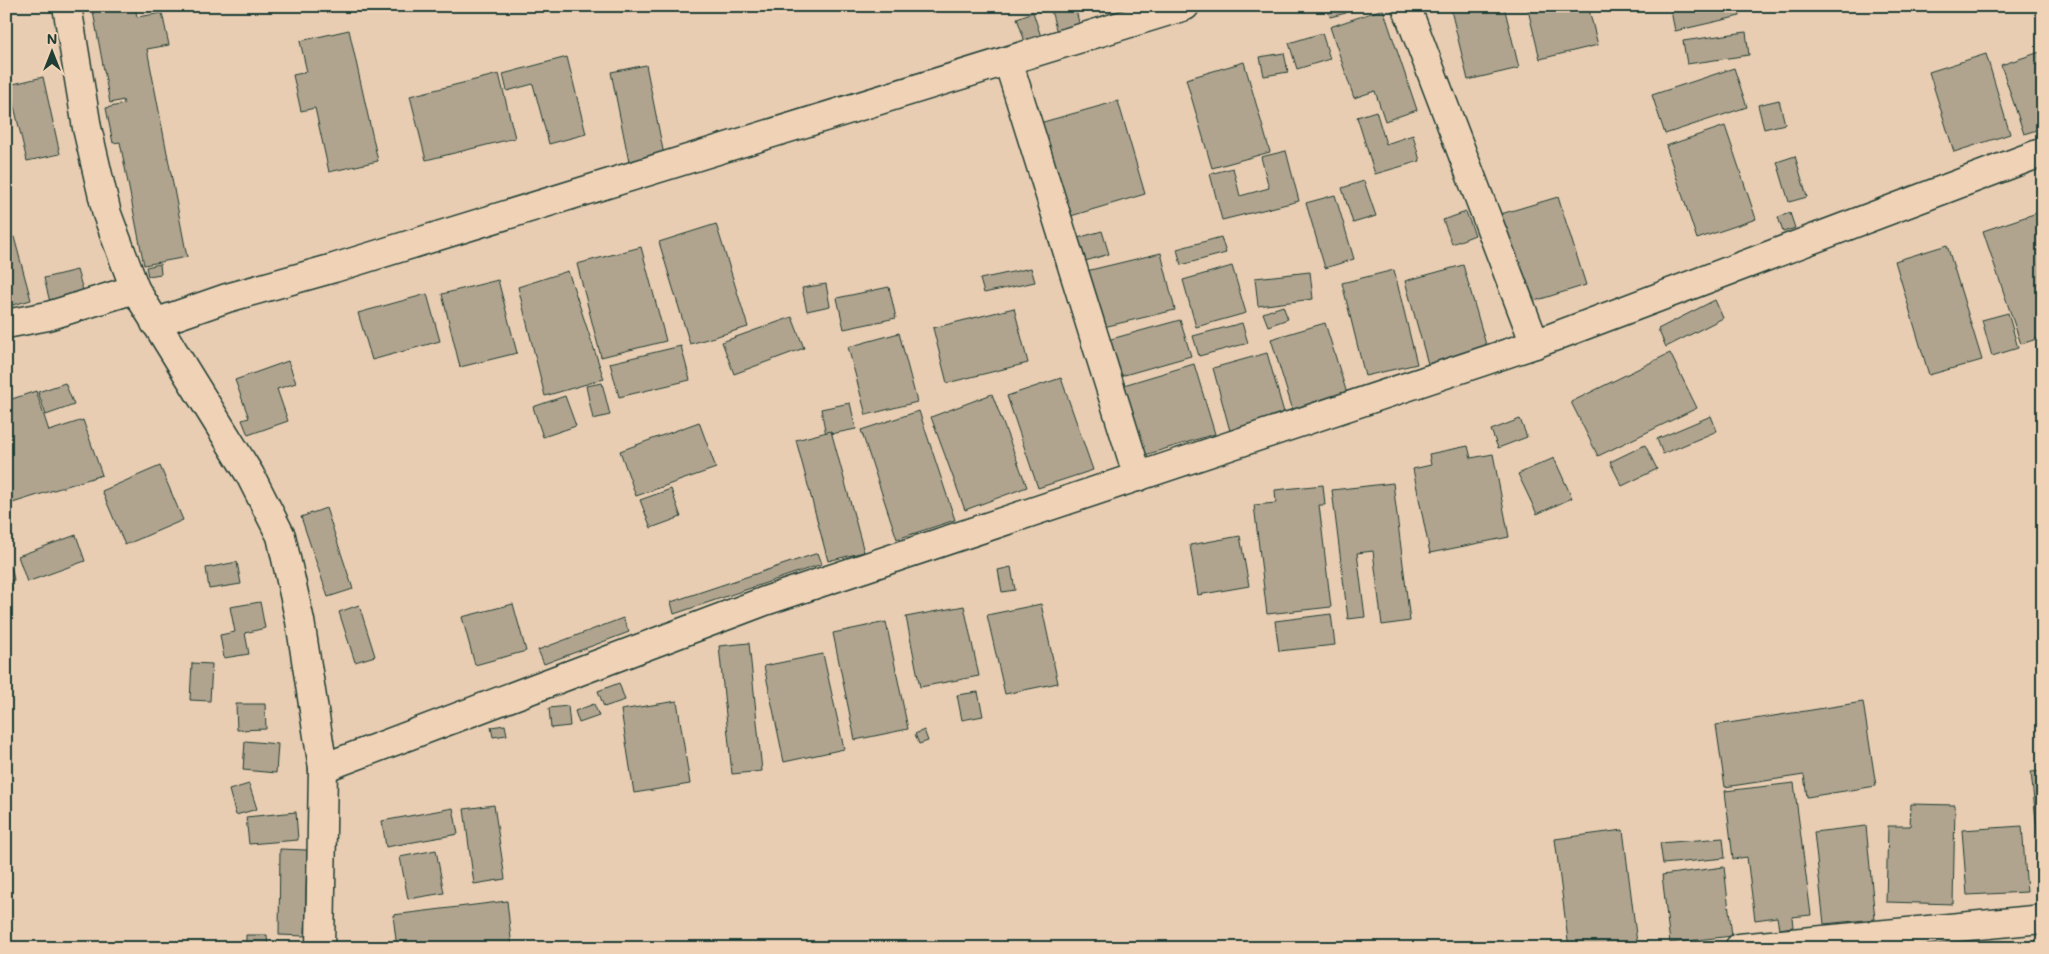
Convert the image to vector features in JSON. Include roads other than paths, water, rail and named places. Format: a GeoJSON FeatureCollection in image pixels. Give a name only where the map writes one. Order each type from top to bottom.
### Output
{"type":"FeatureCollection","features":[{"type":"Feature","properties":{"kind":"street"},"geometry":{"type":"LineString","coordinates":[[67,6],[87,128],[107,214],[135,289],[250,475],[281,536],[300,621],[323,768],[320,948]]}},
{"type":"Feature","properties":{"kind":"street"},"geometry":{"type":"LineString","coordinates":[[155,323],[227,298],[334,268],[1185,6]]}},
{"type":"Feature","properties":{"kind":"street"},"geometry":{"type":"LineString","coordinates":[[1406,6],[1535,344]]}},
{"type":"Feature","properties":{"kind":"street"},"geometry":{"type":"LineString","coordinates":[[1008,61],[1138,477]]}},
{"type":"Feature","properties":{"kind":"street"},"geometry":{"type":"LineString","coordinates":[[323,768],[765,602],[1535,344],[2043,152]]}},
{"type":"Feature","properties":{"kind":"street"},"geometry":{"type":"LineString","coordinates":[[6,324],[48,316],[135,289]]}},
{"type":"Feature","properties":{"kind":"street"},"geometry":{"type":"LineString","coordinates":[[1739,948],[2043,919]]}}]}
